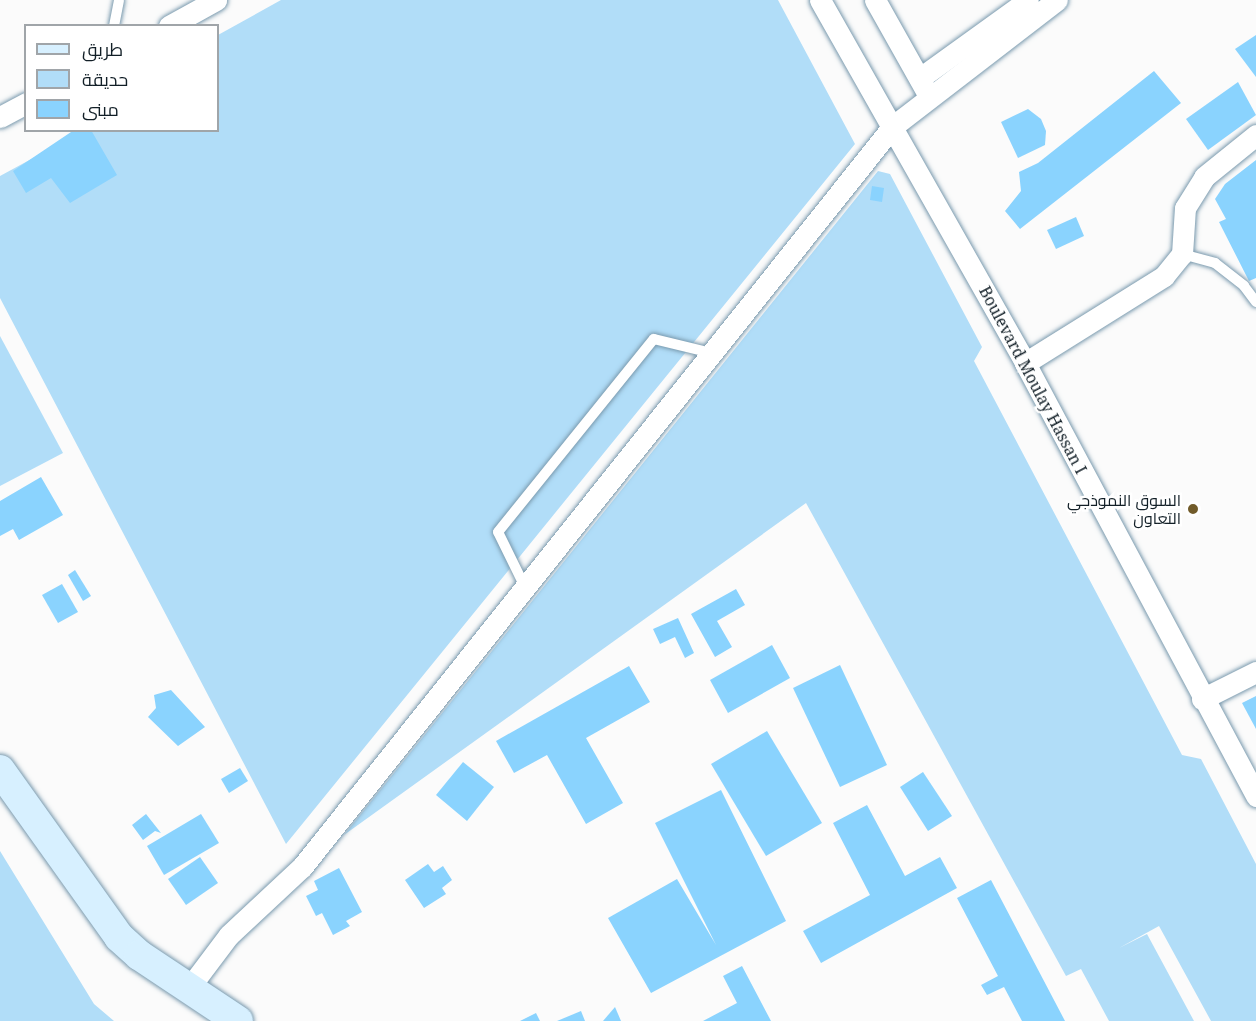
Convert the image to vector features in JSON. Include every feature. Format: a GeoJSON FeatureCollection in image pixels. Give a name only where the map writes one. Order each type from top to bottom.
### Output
{"type":"FeatureCollection","features":[{"type":"Feature","properties":{"kind":"street"},"geometry":{"type":"LineString","coordinates":[[173,24],[216,0]]}},
{"type":"Feature","properties":{"kind":"street","name":"Boulevard Moulay Hassan I"},"geometry":{"type":"LineString","coordinates":[[820,0],[1025,363],[1202,699],[1256,796]]}},
{"type":"Feature","properties":{"kind":"street"},"geometry":{"type":"LineString","coordinates":[[875,0],[930,98]]}},
{"type":"Feature","properties":{"kind":"street"},"geometry":{"type":"LineString","coordinates":[[920,78],[1033,7],[1057,0]]}},
{"type":"Feature","properties":{"kind":"street"},"geometry":{"type":"LineString","coordinates":[[189,988],[229,935],[302,867],[892,127],[930,98],[1033,7]]}},
{"type":"Feature","properties":{"kind":"street"},"geometry":{"type":"LineString","coordinates":[[0,117],[24,104]]}},
{"type":"Feature","properties":{"kind":"street"},"geometry":{"type":"LineString","coordinates":[[1025,363],[1149,289],[1182,254],[1185,208],[1204,177],[1256,135]]}},
{"type":"Feature","properties":{"kind":"street"},"geometry":{"type":"LineString","coordinates":[[1202,699],[1256,672]]}},
{"type":"Feature","properties":{"kind":"street"},"geometry":{"type":"LineString","coordinates":[[0,770],[119,937],[238,1021]]}},
{"type":"Feature","properties":{"kind":"street"},"geometry":{"type":"LineString","coordinates":[[189,988],[212,1021]]}},
{"type":"Feature","properties":{"kind":"lane"},"geometry":{"type":"LineString","coordinates":[[114,24],[119,0]]}},
{"type":"Feature","properties":{"kind":"lane"},"geometry":{"type":"LineString","coordinates":[[1182,254],[1215,263],[1244,286],[1256,302]]}},
{"type":"Feature","properties":{"kind":"lane"},"geometry":{"type":"LineString","coordinates":[[525,587],[498,532],[654,339],[712,353]]}},
{"type":"Feature","properties":{"kind":"green space"},"geometry":{"type":"Polygon","coordinates":[[[281,0],[778,0],[855,144],[286,844],[0,298],[0,176],[81,132],[219,132],[219,34],[281,0]]]}},
{"type":"Feature","properties":{"kind":"green space"},"geometry":{"type":"Polygon","coordinates":[[[878,171],[890,174],[982,347],[974,361],[1182,755],[1201,759],[1256,864],[1256,1021],[1211,1021],[1159,926],[1119,948],[1147,934],[1194,1021],[1109,1021],[1081,969],[1066,976],[806,503],[344,835],[878,171]]]}},
{"type":"Feature","properties":{"kind":"green space"},"geometry":{"type":"Polygon","coordinates":[[[0,336],[63,453],[0,486],[0,336]]]}},
{"type":"Feature","properties":{"kind":"green space"},"geometry":{"type":"Polygon","coordinates":[[[0,851],[94,1004],[114,1021],[0,1021],[0,851]]]}},
{"type":"Feature","properties":{"kind":"building"},"geometry":{"type":"Polygon","coordinates":[[[1256,35],[1256,77],[1235,49],[1256,35]]]}},
{"type":"Feature","properties":{"kind":"building"},"geometry":{"type":"Polygon","coordinates":[[[1154,71],[1181,103],[1020,229],[1005,211],[1021,191],[1019,172],[1038,163],[1154,71]]]}},
{"type":"Feature","properties":{"kind":"building"},"geometry":{"type":"Polygon","coordinates":[[[1238,82],[1256,115],[1208,150],[1186,119],[1238,82]]]}},
{"type":"Feature","properties":{"kind":"building"},"geometry":{"type":"Polygon","coordinates":[[[1028,109],[1041,119],[1046,131],[1045,145],[1018,158],[1001,122],[1028,109]]]}},
{"type":"Feature","properties":{"kind":"building"},"geometry":{"type":"Polygon","coordinates":[[[71,132],[92,132],[117,175],[70,203],[51,178],[26,193],[13,171],[71,132]]]}},
{"type":"Feature","properties":{"kind":"building"},"geometry":{"type":"Polygon","coordinates":[[[1256,160],[1256,278],[1249,281],[1219,222],[1226,219],[1215,199],[1225,184],[1256,160]]]}},
{"type":"Feature","properties":{"kind":"building"},"geometry":{"type":"Polygon","coordinates":[[[872,186],[884,188],[882,202],[870,200],[872,186]]]}},
{"type":"Feature","properties":{"kind":"building"},"geometry":{"type":"Polygon","coordinates":[[[1076,217],[1084,236],[1056,249],[1047,230],[1076,217]]]}},
{"type":"Feature","properties":{"kind":"building"},"geometry":{"type":"Polygon","coordinates":[[[41,477],[63,515],[19,540],[13,529],[0,536],[0,501],[41,477]]]}},
{"type":"Feature","properties":{"kind":"building"},"geometry":{"type":"Polygon","coordinates":[[[75,570],[91,596],[83,601],[68,575],[75,570]]]}},
{"type":"Feature","properties":{"kind":"building"},"geometry":{"type":"Polygon","coordinates":[[[62,584],[78,612],[58,623],[42,595],[62,584]]]}},
{"type":"Feature","properties":{"kind":"building"},"geometry":{"type":"Polygon","coordinates":[[[736,589],[745,605],[717,621],[732,647],[715,657],[691,614],[736,589]]]}},
{"type":"Feature","properties":{"kind":"building"},"geometry":{"type":"Polygon","coordinates":[[[678,618],[694,653],[685,658],[675,637],[660,644],[653,629],[678,618]]]}},
{"type":"Feature","properties":{"kind":"building"},"geometry":{"type":"Polygon","coordinates":[[[772,645],[790,678],[728,713],[710,680],[772,645]]]}},
{"type":"Feature","properties":{"kind":"building"},"geometry":{"type":"Polygon","coordinates":[[[840,665],[887,765],[840,787],[793,688],[840,665]]]}},
{"type":"Feature","properties":{"kind":"building"},"geometry":{"type":"Polygon","coordinates":[[[629,666],[650,702],[586,738],[623,803],[586,824],[547,755],[514,773],[496,741],[629,666]]]}},
{"type":"Feature","properties":{"kind":"building"},"geometry":{"type":"Polygon","coordinates":[[[171,690],[205,727],[178,746],[148,717],[156,708],[154,695],[171,690]]]}},
{"type":"Feature","properties":{"kind":"building"},"geometry":{"type":"Polygon","coordinates":[[[1256,696],[1256,729],[1242,703],[1256,696]]]}},
{"type":"Feature","properties":{"kind":"building"},"geometry":{"type":"Polygon","coordinates":[[[767,731],[822,823],[766,856],[711,764],[767,731]]]}},
{"type":"Feature","properties":{"kind":"building"},"geometry":{"type":"Polygon","coordinates":[[[463,762],[494,787],[467,821],[436,795],[463,762]]]}},
{"type":"Feature","properties":{"kind":"building"},"geometry":{"type":"Polygon","coordinates":[[[240,768],[248,781],[229,793],[221,779],[240,768]]]}},
{"type":"Feature","properties":{"kind":"building"},"geometry":{"type":"Polygon","coordinates":[[[923,772],[952,816],[928,831],[900,787],[923,772]]]}},
{"type":"Feature","properties":{"kind":"building"},"geometry":{"type":"Polygon","coordinates":[[[721,790],[786,921],[651,993],[608,918],[677,879],[716,945],[655,823],[721,790]]]}},
{"type":"Feature","properties":{"kind":"building"},"geometry":{"type":"Polygon","coordinates":[[[867,805],[905,876],[940,857],[957,888],[821,963],[803,931],[870,895],[833,823],[867,805]]]}},
{"type":"Feature","properties":{"kind":"building"},"geometry":{"type":"Polygon","coordinates":[[[146,814],[161,833],[155,831],[143,840],[132,825],[146,814]]]}},
{"type":"Feature","properties":{"kind":"building"},"geometry":{"type":"Polygon","coordinates":[[[201,814],[219,843],[164,875],[147,846],[201,814]]]}},
{"type":"Feature","properties":{"kind":"building"},"geometry":{"type":"Polygon","coordinates":[[[200,857],[218,883],[186,905],[168,879],[200,857]]]}},
{"type":"Feature","properties":{"kind":"building"},"geometry":{"type":"Polygon","coordinates":[[[428,864],[434,872],[443,866],[452,880],[442,888],[446,894],[424,908],[405,880],[428,864]]]}},
{"type":"Feature","properties":{"kind":"building"},"geometry":{"type":"Polygon","coordinates":[[[339,868],[362,912],[346,921],[350,926],[333,935],[322,913],[316,916],[306,896],[318,890],[314,881],[339,868]]]}},
{"type":"Feature","properties":{"kind":"building"},"geometry":{"type":"Polygon","coordinates":[[[991,880],[1065,1021],[1022,1021],[1004,987],[987,995],[981,985],[998,976],[957,898],[991,880]]]}},
{"type":"Feature","properties":{"kind":"building"},"geometry":{"type":"Polygon","coordinates":[[[742,966],[771,1021],[703,1021],[737,1003],[723,976],[742,966]]]}},
{"type":"Feature","properties":{"kind":"building"},"geometry":{"type":"Polygon","coordinates":[[[615,1007],[621,1021],[603,1021],[615,1007]]]}},
{"type":"Feature","properties":{"kind":"building"},"geometry":{"type":"Polygon","coordinates":[[[581,1011],[585,1021],[557,1021],[581,1011]]]}},
{"type":"Feature","properties":{"kind":"building"},"geometry":{"type":"Polygon","coordinates":[[[536,1013],[540,1021],[520,1021],[536,1013]]]}},
{"type":"Feature","properties":{"kind":"place","name":"السوق النموذجي التعاون"},"geometry":{"type":"Point","coordinates":[1193,509]}}]}
